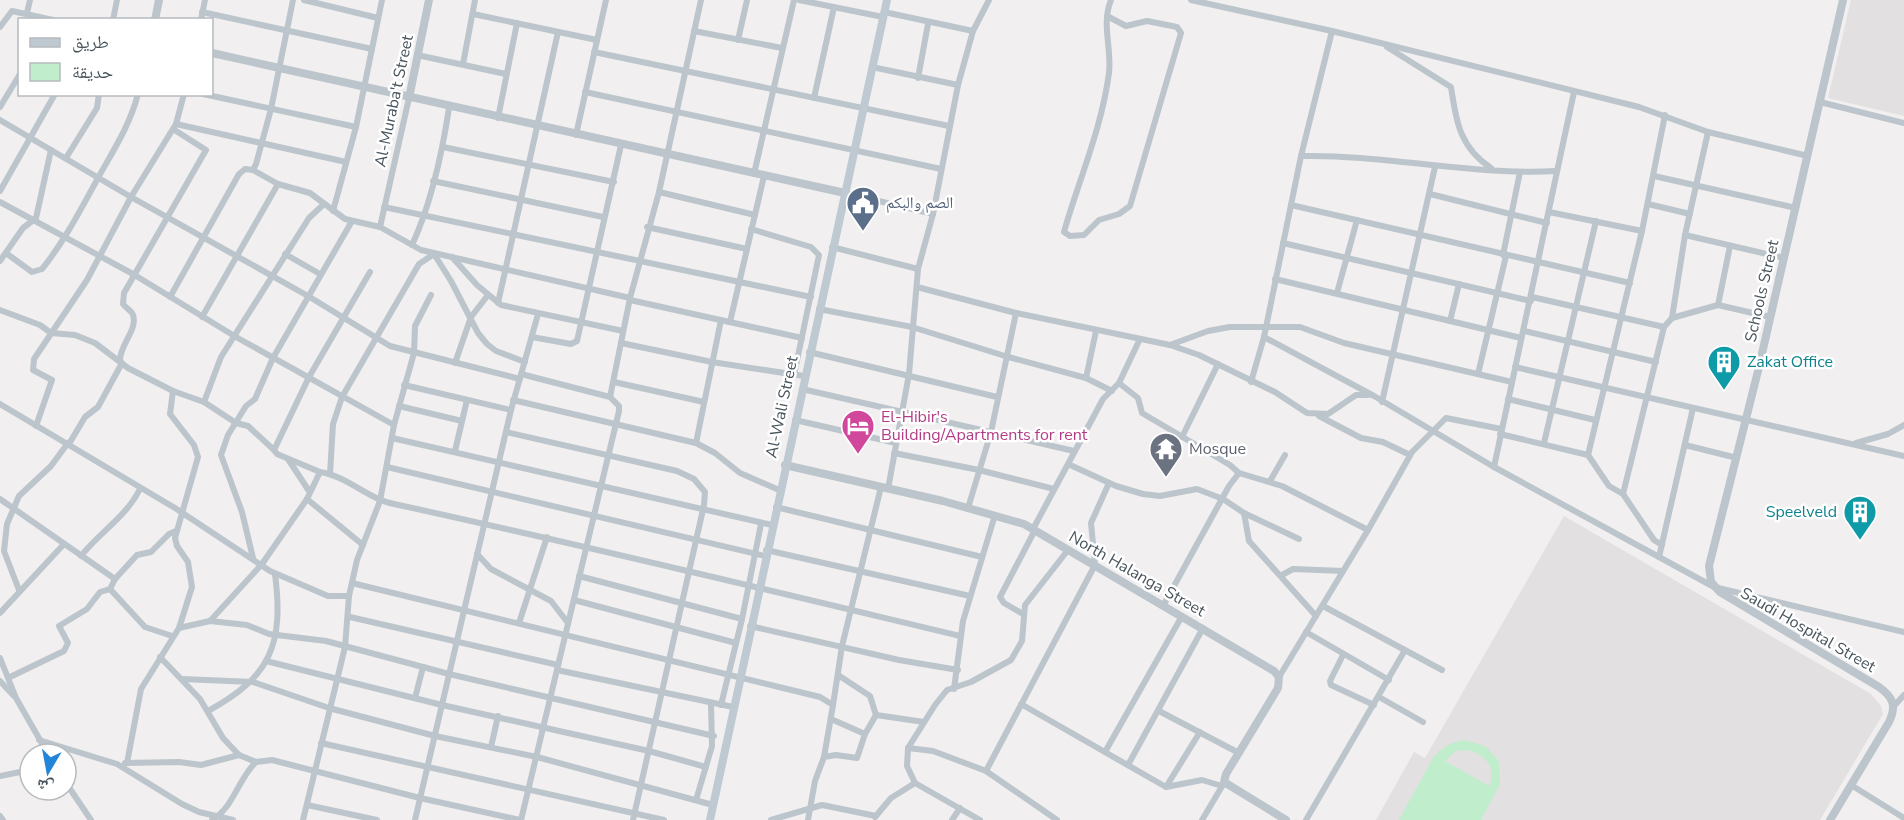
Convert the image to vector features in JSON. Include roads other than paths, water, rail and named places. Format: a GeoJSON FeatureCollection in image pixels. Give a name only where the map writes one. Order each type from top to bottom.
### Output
{"type":"FeatureCollection","features":[{"type":"Feature","properties":{"kind":"main road","name":"Al-Wali Street"},"geometry":{"type":"LineString","coordinates":[[712,819],[733,707],[733,677],[750,626],[759,587],[802,389],[799,376],[809,352],[887,0]]}},
{"type":"Feature","properties":{"kind":"street"},"geometry":{"type":"LineString","coordinates":[[27,13],[30,0]]}},
{"type":"Feature","properties":{"kind":"street"},"geometry":{"type":"LineString","coordinates":[[113,18],[117,0]]}},
{"type":"Feature","properties":{"kind":"street"},"geometry":{"type":"LineString","coordinates":[[155,18],[159,0]]}},
{"type":"Feature","properties":{"kind":"street"},"geometry":{"type":"LineString","coordinates":[[205,0],[202,16],[372,49]]}},
{"type":"Feature","properties":{"kind":"street"},"geometry":{"type":"LineString","coordinates":[[253,170],[271,109],[293,0]]}},
{"type":"Feature","properties":{"kind":"street"},"geometry":{"type":"LineString","coordinates":[[304,0],[378,18]]}},
{"type":"Feature","properties":{"kind":"street"},"geometry":{"type":"LineString","coordinates":[[333,211],[356,127],[381,0]]}},
{"type":"Feature","properties":{"kind":"street","name":"Al-Muraba't Street"},"geometry":{"type":"LineString","coordinates":[[380,227],[429,0]]}},
{"type":"Feature","properties":{"kind":"street"},"geometry":{"type":"LineString","coordinates":[[463,64],[475,0]]}},
{"type":"Feature","properties":{"kind":"street"},"geometry":{"type":"LineString","coordinates":[[576,135],[597,40],[603,0]]}},
{"type":"Feature","properties":{"kind":"street"},"geometry":{"type":"LineString","coordinates":[[610,398],[630,299],[647,227],[659,192],[701,0]]}},
{"type":"Feature","properties":{"kind":"street"},"geometry":{"type":"LineString","coordinates":[[738,40],[747,0]]}},
{"type":"Feature","properties":{"kind":"street"},"geometry":{"type":"LineString","coordinates":[[754,174],[794,0]]}},
{"type":"Feature","properties":{"kind":"street"},"geometry":{"type":"LineString","coordinates":[[799,0],[973,31]]}},
{"type":"Feature","properties":{"kind":"street"},"geometry":{"type":"LineString","coordinates":[[808,820],[815,781],[824,757],[842,646],[870,529],[894,453],[909,374],[918,269],[933,214],[958,85],[973,31],[988,0]]}},
{"type":"Feature","properties":{"kind":"street"},"geometry":{"type":"LineString","coordinates":[[1107,16],[1126,26],[1147,21],[1177,27],[1181,33],[1130,206],[1119,214],[1099,220],[1092,230],[1084,235],[1070,236],[1064,232],[1085,172],[1109,72],[1106,38],[1107,16],[1111,0]]}},
{"type":"Feature","properties":{"kind":"street"},"geometry":{"type":"LineString","coordinates":[[1191,0],[1332,31],[1665,115],[1708,132],[1808,156]]}},
{"type":"Feature","properties":{"kind":"street","name":"Schools Street"},"geometry":{"type":"LineString","coordinates":[[1714,587],[1709,566],[1746,420],[1843,0]]}},
{"type":"Feature","properties":{"kind":"street"},"geometry":{"type":"LineString","coordinates":[[814,98],[834,7]]}},
{"type":"Feature","properties":{"kind":"street"},"geometry":{"type":"LineString","coordinates":[[0,25],[12,11],[46,18]]}},
{"type":"Feature","properties":{"kind":"street"},"geometry":{"type":"LineString","coordinates":[[473,14],[597,40]]}},
{"type":"Feature","properties":{"kind":"street"},"geometry":{"type":"LineString","coordinates":[[498,118],[517,23]]}},
{"type":"Feature","properties":{"kind":"street"},"geometry":{"type":"LineString","coordinates":[[918,78],[928,24]]}},
{"type":"Feature","properties":{"kind":"street"},"geometry":{"type":"LineString","coordinates":[[694,31],[782,48]]}},
{"type":"Feature","properties":{"kind":"street"},"geometry":{"type":"LineString","coordinates":[[1251,382],[1264,337],[1301,156],[1332,31]]}},
{"type":"Feature","properties":{"kind":"street"},"geometry":{"type":"LineString","coordinates":[[498,303],[558,32]]}},
{"type":"Feature","properties":{"kind":"street"},"geometry":{"type":"LineString","coordinates":[[1384,44],[1451,87],[1456,124],[1479,158],[1494,170]]}},
{"type":"Feature","properties":{"kind":"street"},"geometry":{"type":"LineString","coordinates":[[594,52],[949,126]]}},
{"type":"Feature","properties":{"kind":"street"},"geometry":{"type":"LineString","coordinates":[[213,53],[449,108],[933,214]]}},
{"type":"Feature","properties":{"kind":"street"},"geometry":{"type":"LineString","coordinates":[[417,55],[506,74]]}},
{"type":"Feature","properties":{"kind":"street"},"geometry":{"type":"LineString","coordinates":[[872,67],[958,85]]}},
{"type":"Feature","properties":{"kind":"street"},"geometry":{"type":"LineString","coordinates":[[0,107],[18,77]]}},
{"type":"Feature","properties":{"kind":"street"},"geometry":{"type":"LineString","coordinates":[[585,92],[941,169]]}},
{"type":"Feature","properties":{"kind":"street"},"geometry":{"type":"LineString","coordinates":[[1494,467],[1574,92]]}},
{"type":"Feature","properties":{"kind":"street"},"geometry":{"type":"LineString","coordinates":[[0,190],[54,96]]}},
{"type":"Feature","properties":{"kind":"street"},"geometry":{"type":"LineString","coordinates":[[66,158],[97,108],[99,96]]}},
{"type":"Feature","properties":{"kind":"street"},"geometry":{"type":"LineString","coordinates":[[6,253],[32,272],[38,273],[64,237],[98,177],[130,118],[137,96]]}},
{"type":"Feature","properties":{"kind":"street"},"geometry":{"type":"LineString","coordinates":[[36,426],[52,380],[50,376],[36,372],[32,364],[99,257],[131,197],[175,126],[183,96]]}},
{"type":"Feature","properties":{"kind":"street"},"geometry":{"type":"LineString","coordinates":[[212,96],[356,127]]}},
{"type":"Feature","properties":{"kind":"street"},"geometry":{"type":"LineString","coordinates":[[1820,102],[1904,123]]}},
{"type":"Feature","properties":{"kind":"street"},"geometry":{"type":"LineString","coordinates":[[412,245],[426,215],[443,147],[449,108]]}},
{"type":"Feature","properties":{"kind":"street"},"geometry":{"type":"LineString","coordinates":[[1587,455],[1622,319],[1654,176],[1665,115]]}},
{"type":"Feature","properties":{"kind":"street"},"geometry":{"type":"LineString","coordinates":[[0,120],[131,197],[272,275],[377,339],[414,353],[610,398],[619,406],[610,455],[520,820],[420,798],[272,760],[256,762],[239,755],[223,738],[208,711],[182,679],[160,657]]}},
{"type":"Feature","properties":{"kind":"street"},"geometry":{"type":"LineString","coordinates":[[175,126],[262,142],[346,162]]}},
{"type":"Feature","properties":{"kind":"street"},"geometry":{"type":"LineString","coordinates":[[19,590],[4,551],[7,524],[13,506],[27,486],[51,466],[85,417],[98,407],[121,362],[120,349],[130,335],[134,321],[134,315],[126,308],[123,300],[134,274],[206,150],[175,126]]}},
{"type":"Feature","properties":{"kind":"street"},"geometry":{"type":"LineString","coordinates":[[1672,318],[1685,235],[1708,132]]}},
{"type":"Feature","properties":{"kind":"street"},"geometry":{"type":"LineString","coordinates":[[532,336],[575,344],[621,145]]}},
{"type":"Feature","properties":{"kind":"street"},"geometry":{"type":"LineString","coordinates":[[443,147],[614,182]]}},
{"type":"Feature","properties":{"kind":"street"},"geometry":{"type":"LineString","coordinates":[[0,261],[38,213],[51,150]]}},
{"type":"Feature","properties":{"kind":"street"},"geometry":{"type":"LineString","coordinates":[[1301,156],[1335,156],[1435,167],[1520,172],[1557,171]]}},
{"type":"Feature","properties":{"kind":"street"},"geometry":{"type":"LineString","coordinates":[[1382,402],[1405,310],[1435,167]]}},
{"type":"Feature","properties":{"kind":"street"},"geometry":{"type":"LineString","coordinates":[[170,297],[239,174],[245,170],[253,170],[278,184],[310,193],[333,211],[352,221],[380,227],[434,254],[505,268],[802,338]]}},
{"type":"Feature","properties":{"kind":"street"},"geometry":{"type":"LineString","coordinates":[[1478,374],[1498,293],[1520,172]]}},
{"type":"Feature","properties":{"kind":"street"},"geometry":{"type":"LineString","coordinates":[[730,322],[764,176]]}},
{"type":"Feature","properties":{"kind":"street"},"geometry":{"type":"LineString","coordinates":[[1654,176],[1796,208]]}},
{"type":"Feature","properties":{"kind":"street"},"geometry":{"type":"LineString","coordinates":[[433,181],[603,217]]}},
{"type":"Feature","properties":{"kind":"street"},"geometry":{"type":"LineString","coordinates":[[202,317],[278,184]]}},
{"type":"Feature","properties":{"kind":"street"},"geometry":{"type":"LineString","coordinates":[[659,192],[755,215]]}},
{"type":"Feature","properties":{"kind":"street"},"geometry":{"type":"LineString","coordinates":[[1430,194],[1546,222]]}},
{"type":"Feature","properties":{"kind":"street"},"geometry":{"type":"LineString","coordinates":[[0,202],[30,221],[134,274],[236,337],[394,425]]}},
{"type":"Feature","properties":{"kind":"street"},"geometry":{"type":"LineString","coordinates":[[204,402],[218,364],[285,254],[309,218],[324,204]]}},
{"type":"Feature","properties":{"kind":"street"},"geometry":{"type":"LineString","coordinates":[[1648,204],[1690,214]]}},
{"type":"Feature","properties":{"kind":"street"},"geometry":{"type":"LineString","coordinates":[[1291,205],[1538,264],[1630,283]]}},
{"type":"Feature","properties":{"kind":"street"},"geometry":{"type":"LineString","coordinates":[[384,207],[811,297]]}},
{"type":"Feature","properties":{"kind":"street"},"geometry":{"type":"LineString","coordinates":[[1549,212],[1642,231]]}},
{"type":"Feature","properties":{"kind":"street"},"geometry":{"type":"LineString","coordinates":[[1337,293],[1357,220]]}},
{"type":"Feature","properties":{"kind":"street"},"geometry":{"type":"LineString","coordinates":[[253,558],[242,512],[221,455],[228,435],[246,406],[255,399],[273,358],[352,221]]}},
{"type":"Feature","properties":{"kind":"street"},"geometry":{"type":"LineString","coordinates":[[1544,444],[1596,221]]}},
{"type":"Feature","properties":{"kind":"street"},"geometry":{"type":"LineString","coordinates":[[647,227],[747,249]]}},
{"type":"Feature","properties":{"kind":"street"},"geometry":{"type":"LineString","coordinates":[[621,343],[712,362],[799,376],[802,338],[819,260],[818,250],[751,229]]}},
{"type":"Feature","properties":{"kind":"street"},"geometry":{"type":"LineString","coordinates":[[1685,235],[1784,258]]}},
{"type":"Feature","properties":{"kind":"street"},"geometry":{"type":"LineString","coordinates":[[1283,243],[1498,293],[1576,307],[1664,327]]}},
{"type":"Feature","properties":{"kind":"street"},"geometry":{"type":"LineString","coordinates":[[1718,305],[1730,246]]}},
{"type":"Feature","properties":{"kind":"street"},"geometry":{"type":"LineString","coordinates":[[832,247],[918,269]]}},
{"type":"Feature","properties":{"kind":"street"},"geometry":{"type":"LineString","coordinates":[[285,254],[320,274]]}},
{"type":"Feature","properties":{"kind":"street"},"geometry":{"type":"LineString","coordinates":[[434,254],[478,333],[487,344],[496,351],[525,362]]}},
{"type":"Feature","properties":{"kind":"street"},"geometry":{"type":"LineString","coordinates":[[330,474],[333,424],[342,397],[419,264],[434,254]]}},
{"type":"Feature","properties":{"kind":"street"},"geometry":{"type":"LineString","coordinates":[[452,257],[498,303],[623,332]]}},
{"type":"Feature","properties":{"kind":"street"},"geometry":{"type":"LineString","coordinates":[[274,450],[309,377],[370,272]]}},
{"type":"Feature","properties":{"kind":"street"},"geometry":{"type":"LineString","coordinates":[[1275,279],[1488,331],[1568,341],[1656,362]]}},
{"type":"Feature","properties":{"kind":"street"},"geometry":{"type":"LineString","coordinates":[[1450,321],[1459,284]]}},
{"type":"Feature","properties":{"kind":"street"},"geometry":{"type":"LineString","coordinates":[[917,287],[1016,313],[1139,341],[1170,345],[1218,364],[1275,392],[1307,413],[1318,415],[1361,438],[1383,442],[1410,455]]}},
{"type":"Feature","properties":{"kind":"street"},"geometry":{"type":"LineString","coordinates":[[303,820],[345,647],[352,583],[363,545],[380,501],[394,425],[414,353],[415,326],[431,295]]}},
{"type":"Feature","properties":{"kind":"street"},"geometry":{"type":"LineString","coordinates":[[456,363],[471,317],[488,295]]}},
{"type":"Feature","properties":{"kind":"street"},"geometry":{"type":"LineString","coordinates":[[1623,494],[1664,327],[1672,318],[1718,305],[1770,317]]}},
{"type":"Feature","properties":{"kind":"street"},"geometry":{"type":"LineString","coordinates":[[819,309],[912,327],[1086,378],[1112,391]]}},
{"type":"Feature","properties":{"kind":"street"},"geometry":{"type":"LineString","coordinates":[[0,310],[40,325],[51,333],[84,338],[173,391],[204,402],[236,423],[248,426],[274,450],[288,459],[330,474],[380,501],[587,546],[960,636]]}},
{"type":"Feature","properties":{"kind":"street"},"geometry":{"type":"LineString","coordinates":[[968,508],[991,432],[1005,356],[1016,313]]}},
{"type":"Feature","properties":{"kind":"street"},"geometry":{"type":"LineString","coordinates":[[415,820],[513,400],[538,314]]}},
{"type":"Feature","properties":{"kind":"street"},"geometry":{"type":"LineString","coordinates":[[696,443],[722,320]]}},
{"type":"Feature","properties":{"kind":"street"},"geometry":{"type":"LineString","coordinates":[[1170,345],[1208,331],[1266,325],[1300,327],[1344,343],[1512,382]]}},
{"type":"Feature","properties":{"kind":"street"},"geometry":{"type":"LineString","coordinates":[[1086,378],[1096,331]]}},
{"type":"Feature","properties":{"kind":"street"},"geometry":{"type":"LineString","coordinates":[[1264,337],[1374,396],[1494,467],[1714,587],[1904,632]]}},
{"type":"Feature","properties":{"kind":"street"},"geometry":{"type":"LineString","coordinates":[[1023,614],[1004,603],[1000,597],[1074,451],[1103,399],[1119,383],[1139,341]]}},
{"type":"Feature","properties":{"kind":"street"},"geometry":{"type":"LineString","coordinates":[[809,352],[909,374],[997,397]]}},
{"type":"Feature","properties":{"kind":"street"},"geometry":{"type":"LineString","coordinates":[[1182,437],[1218,364]]}},
{"type":"Feature","properties":{"kind":"street"},"geometry":{"type":"LineString","coordinates":[[1515,367],[1904,456]]}},
{"type":"Feature","properties":{"kind":"street"},"geometry":{"type":"LineString","coordinates":[[614,382],[704,402]]}},
{"type":"Feature","properties":{"kind":"street"},"geometry":{"type":"LineString","coordinates":[[1119,383],[1138,398],[1142,413],[1230,465],[1239,473],[1270,481],[1368,530]]}},
{"type":"Feature","properties":{"kind":"street"},"geometry":{"type":"LineString","coordinates":[[404,385],[511,410]]}},
{"type":"Feature","properties":{"kind":"street"},"geometry":{"type":"LineString","coordinates":[[802,389],[901,414],[1074,451]]}},
{"type":"Feature","properties":{"kind":"street"},"geometry":{"type":"LineString","coordinates":[[127,763],[139,695],[171,636],[178,628],[193,584],[188,562],[177,546],[176,531],[184,513],[198,457],[194,445],[170,414],[173,391]]}},
{"type":"Feature","properties":{"kind":"street"},"geometry":{"type":"LineString","coordinates":[[1318,415],[1337,410],[1356,396],[1374,396]]}},
{"type":"Feature","properties":{"kind":"street"},"geometry":{"type":"LineString","coordinates":[[1508,399],[1595,420]]}},
{"type":"Feature","properties":{"kind":"street"},"geometry":{"type":"LineString","coordinates":[[455,451],[467,400]]}},
{"type":"Feature","properties":{"kind":"street"},"geometry":{"type":"LineString","coordinates":[[513,400],[696,443],[715,453],[740,473],[779,490]]}},
{"type":"Feature","properties":{"kind":"street"},"geometry":{"type":"LineString","coordinates":[[0,404],[184,513],[275,574],[328,596],[349,596]]}},
{"type":"Feature","properties":{"kind":"street"},"geometry":{"type":"LineString","coordinates":[[399,406],[462,421]]}},
{"type":"Feature","properties":{"kind":"street"},"geometry":{"type":"LineString","coordinates":[[1659,557],[1693,408]]}},
{"type":"Feature","properties":{"kind":"street"},"geometry":{"type":"LineString","coordinates":[[1202,820],[1278,688],[1279,677],[1368,530],[1410,455],[1431,430],[1446,418],[1587,455],[1609,486],[1623,494],[1654,540],[1662,545]]}},
{"type":"Feature","properties":{"kind":"street"},"geometry":{"type":"LineString","coordinates":[[795,420],[896,443]]}},
{"type":"Feature","properties":{"kind":"street"},"geometry":{"type":"LineString","coordinates":[[1853,444],[1888,434],[1904,424]]}},
{"type":"Feature","properties":{"kind":"street"},"geometry":{"type":"LineString","coordinates":[[506,432],[669,469],[694,478],[705,492],[703,510],[634,817]]}},
{"type":"Feature","properties":{"kind":"street"},"geometry":{"type":"LineString","coordinates":[[392,438],[772,525]]}},
{"type":"Feature","properties":{"kind":"street"},"geometry":{"type":"LineString","coordinates":[[1685,445],[1737,458]]}},
{"type":"Feature","properties":{"kind":"street"},"geometry":{"type":"LineString","coordinates":[[894,453],[979,470],[1054,489]]}},
{"type":"Feature","properties":{"kind":"street"},"geometry":{"type":"LineString","coordinates":[[1270,481],[1285,454]]}},
{"type":"Feature","properties":{"kind":"street"},"geometry":{"type":"LineString","coordinates":[[288,459],[309,491]]}},
{"type":"Feature","properties":{"kind":"street"},"geometry":{"type":"LineString","coordinates":[[1068,464],[1109,483],[1160,496],[1197,489],[1223,499],[1244,513],[1299,539]]}},
{"type":"Feature","properties":{"kind":"street","name":"North Halanga Street"},"geometry":{"type":"LineString","coordinates":[[785,465],[995,515],[1034,530],[1203,628],[1274,671],[1279,677]]}},
{"type":"Feature","properties":{"kind":"street"},"geometry":{"type":"LineString","coordinates":[[387,467],[755,554],[766,553],[970,596]]}},
{"type":"Feature","properties":{"kind":"street"},"geometry":{"type":"LineString","coordinates":[[210,621],[262,564],[307,499],[320,472]]}},
{"type":"Feature","properties":{"kind":"street"},"geometry":{"type":"LineString","coordinates":[[1163,606],[1239,473]]}},
{"type":"Feature","properties":{"kind":"street"},"geometry":{"type":"LineString","coordinates":[[986,771],[1095,566],[1091,523],[1109,483]]}},
{"type":"Feature","properties":{"kind":"street"},"geometry":{"type":"LineString","coordinates":[[81,556],[97,536],[131,507],[140,489]]}},
{"type":"Feature","properties":{"kind":"street"},"geometry":{"type":"LineString","coordinates":[[0,499],[115,579]]}},
{"type":"Feature","properties":{"kind":"street"},"geometry":{"type":"LineString","coordinates":[[307,499],[345,527],[363,545]]}},
{"type":"Feature","properties":{"kind":"street"},"geometry":{"type":"LineString","coordinates":[[776,507],[982,557]]}},
{"type":"Feature","properties":{"kind":"street"},"geometry":{"type":"LineString","coordinates":[[1244,513],[1249,541],[1282,575],[1316,616]]}},
{"type":"Feature","properties":{"kind":"street"},"geometry":{"type":"LineString","coordinates":[[954,689],[958,670],[960,636],[995,515]]}},
{"type":"Feature","properties":{"kind":"street"},"geometry":{"type":"LineString","coordinates":[[721,705],[733,677],[736,643],[761,524]]}},
{"type":"Feature","properties":{"kind":"street"},"geometry":{"type":"LineString","coordinates":[[10,677],[64,651],[68,643],[59,626],[87,609],[100,592],[110,589],[115,579],[137,555],[151,552],[169,534],[176,531]]}},
{"type":"Feature","properties":{"kind":"street"},"geometry":{"type":"LineString","coordinates":[[519,623],[547,537]]}},
{"type":"Feature","properties":{"kind":"street"},"geometry":{"type":"LineString","coordinates":[[0,612],[64,544]]}},
{"type":"Feature","properties":{"kind":"street"},"geometry":{"type":"LineString","coordinates":[[980,820],[915,783],[907,766],[908,748],[947,690],[954,689],[1011,660],[1022,641],[1023,614],[1029,597],[1068,550]]}},
{"type":"Feature","properties":{"kind":"street"},"geometry":{"type":"LineString","coordinates":[[477,554],[487,567],[530,592],[551,601],[568,623]]}},
{"type":"Feature","properties":{"kind":"street"},"geometry":{"type":"LineString","coordinates":[[1282,575],[1293,569],[1343,571]]}},
{"type":"Feature","properties":{"kind":"street"},"geometry":{"type":"LineString","coordinates":[[208,711],[237,695],[253,682],[267,661],[275,633],[278,608],[275,574]]}},
{"type":"Feature","properties":{"kind":"street"},"geometry":{"type":"LineString","coordinates":[[579,576],[742,619]]}},
{"type":"Feature","properties":{"kind":"street"},"geometry":{"type":"LineString","coordinates":[[352,583],[814,695],[833,705]]}},
{"type":"Feature","properties":{"kind":"street","name":"Saudi Hospital Street"},"geometry":{"type":"LineString","coordinates":[[1714,587],[1736,603],[1879,687],[1899,704]]}},
{"type":"Feature","properties":{"kind":"street"},"geometry":{"type":"LineString","coordinates":[[110,589],[145,627],[171,636]]}},
{"type":"Feature","properties":{"kind":"street"},"geometry":{"type":"LineString","coordinates":[[574,600],[736,643]]}},
{"type":"Feature","properties":{"kind":"street"},"geometry":{"type":"LineString","coordinates":[[1323,606],[1442,670]]}},
{"type":"Feature","properties":{"kind":"street"},"geometry":{"type":"LineString","coordinates":[[1105,752],[1182,616]]}},
{"type":"Feature","properties":{"kind":"street"},"geometry":{"type":"LineString","coordinates":[[350,617],[733,707]]}},
{"type":"Feature","properties":{"kind":"street"},"geometry":{"type":"LineString","coordinates":[[178,628],[210,621],[247,625],[264,633],[326,641],[449,674],[551,696],[714,736]]}},
{"type":"Feature","properties":{"kind":"street"},"geometry":{"type":"LineString","coordinates":[[750,626],[958,670]]}},
{"type":"Feature","properties":{"kind":"street"},"geometry":{"type":"LineString","coordinates":[[1128,765],[1203,628]]}},
{"type":"Feature","properties":{"kind":"street"},"geometry":{"type":"LineString","coordinates":[[1306,632],[1389,680]]}},
{"type":"Feature","properties":{"kind":"street"},"geometry":{"type":"LineString","coordinates":[[1306,820],[1405,650]]}},
{"type":"Feature","properties":{"kind":"street"},"geometry":{"type":"LineString","coordinates":[[1342,654],[1330,681],[1331,685],[1374,705]]}},
{"type":"Feature","properties":{"kind":"street"},"geometry":{"type":"LineString","coordinates":[[0,658],[10,677],[16,698],[39,740],[117,764],[159,792],[199,812],[215,819],[233,820]]}},
{"type":"Feature","properties":{"kind":"street"},"geometry":{"type":"LineString","coordinates":[[267,661],[442,705],[649,751],[706,767]]}},
{"type":"Feature","properties":{"kind":"street"},"geometry":{"type":"LineString","coordinates":[[415,698],[423,667]]}},
{"type":"Feature","properties":{"kind":"street"},"geometry":{"type":"LineString","coordinates":[[824,757],[836,755],[857,758],[865,734],[876,715],[870,696],[838,675]]}},
{"type":"Feature","properties":{"kind":"street"},"geometry":{"type":"LineString","coordinates":[[182,679],[253,682],[329,708],[435,736],[537,757],[713,805]]}},
{"type":"Feature","properties":{"kind":"street"},"geometry":{"type":"LineString","coordinates":[[0,681],[16,698]]}},
{"type":"Feature","properties":{"kind":"street"},"geometry":{"type":"LineString","coordinates":[[1830,820],[1904,695]]}},
{"type":"Feature","properties":{"kind":"street"},"geometry":{"type":"LineString","coordinates":[[1379,698],[1423,722]]}},
{"type":"Feature","properties":{"kind":"street"},"geometry":{"type":"LineString","coordinates":[[696,801],[714,736],[711,703]]}},
{"type":"Feature","properties":{"kind":"street"},"geometry":{"type":"LineString","coordinates":[[1021,704],[1166,787],[1202,780],[1223,784],[1286,820]]}},
{"type":"Feature","properties":{"kind":"street"},"geometry":{"type":"LineString","coordinates":[[1159,711],[1239,753]]}},
{"type":"Feature","properties":{"kind":"street"},"geometry":{"type":"LineString","coordinates":[[876,715],[924,722]]}},
{"type":"Feature","properties":{"kind":"street"},"geometry":{"type":"LineString","coordinates":[[491,747],[498,716]]}},
{"type":"Feature","properties":{"kind":"street"},"geometry":{"type":"LineString","coordinates":[[831,719],[865,734]]}},
{"type":"Feature","properties":{"kind":"street"},"geometry":{"type":"LineString","coordinates":[[1166,787],[1200,732]]}},
{"type":"Feature","properties":{"kind":"street"},"geometry":{"type":"LineString","coordinates":[[321,743],[529,789],[634,817],[664,820]]}},
{"type":"Feature","properties":{"kind":"street"},"geometry":{"type":"LineString","coordinates":[[908,748],[933,751],[986,771],[1057,820]]}},
{"type":"Feature","properties":{"kind":"street"},"geometry":{"type":"LineString","coordinates":[[117,764],[179,762],[201,765],[239,755]]}},
{"type":"Feature","properties":{"kind":"street"},"geometry":{"type":"LineString","coordinates":[[215,819],[233,798],[245,773],[256,762]]}},
{"type":"Feature","properties":{"kind":"street"},"geometry":{"type":"LineString","coordinates":[[0,776],[18,772]]}},
{"type":"Feature","properties":{"kind":"street"},"geometry":{"type":"LineString","coordinates":[[771,820],[822,805],[874,818],[891,798],[915,783]]}},
{"type":"Feature","properties":{"kind":"street"},"geometry":{"type":"LineString","coordinates":[[1851,786],[1904,818]]}},
{"type":"Feature","properties":{"kind":"street"},"geometry":{"type":"LineString","coordinates":[[78,801],[91,820]]}},
{"type":"Feature","properties":{"kind":"street"},"geometry":{"type":"LineString","coordinates":[[307,805],[377,820]]}},
{"type":"Feature","properties":{"kind":"street"},"geometry":{"type":"LineString","coordinates":[[952,820],[960,808]]}},
{"type":"Feature","properties":{"kind":"street"},"geometry":{"type":"LineString","coordinates":[[0,816],[3,820]]}},
{"type":"Feature","properties":{"kind":"place","name":"الصم والبكم"},"geometry":{"type":"Point","coordinates":[863,232]}},
{"type":"Feature","properties":{"kind":"place","name":"Zakat Office"},"geometry":{"type":"Point","coordinates":[1724,391]}},
{"type":"Feature","properties":{"kind":"place","name":"El-Hibir's Building/Apartments for rent"},"geometry":{"type":"Point","coordinates":[858,455]}},
{"type":"Feature","properties":{"kind":"place","name":"Mosque"},"geometry":{"type":"Point","coordinates":[1166,478]}},
{"type":"Feature","properties":{"kind":"place","name":"Speelveld"},"geometry":{"type":"Point","coordinates":[1860,541]}}]}
